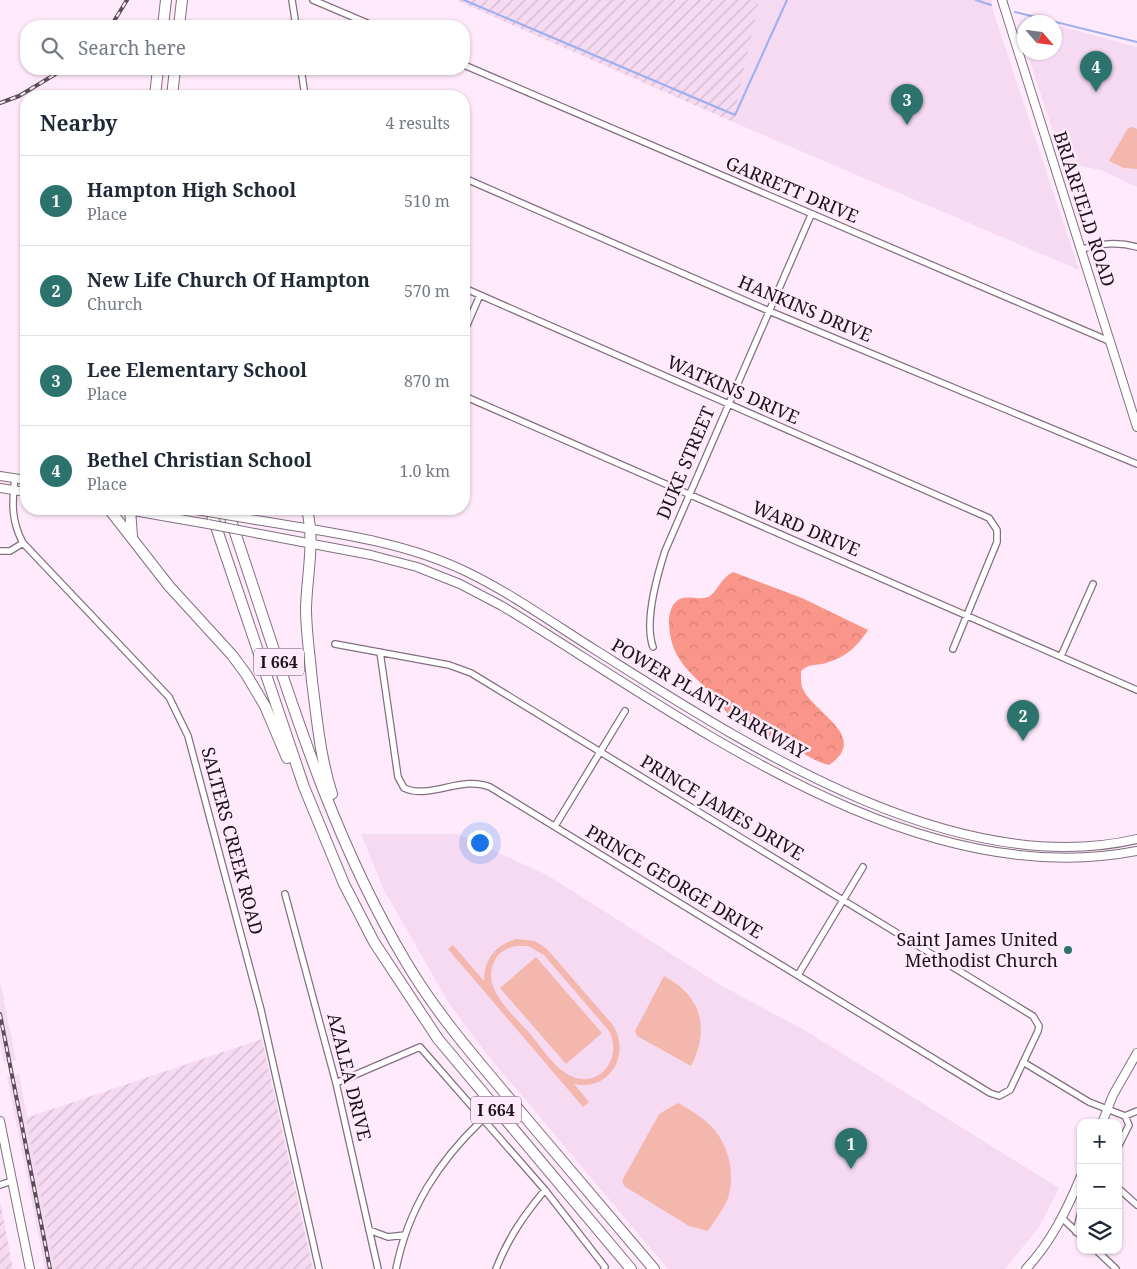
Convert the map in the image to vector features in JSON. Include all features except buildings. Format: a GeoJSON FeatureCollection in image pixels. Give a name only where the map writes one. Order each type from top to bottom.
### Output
{"type":"FeatureCollection","features":[{"type":"Feature","properties":{"kind":"highway"},"geometry":{"type":"LineString","coordinates":[[164,20],[166,0]]}},
{"type":"Feature","properties":{"kind":"highway"},"geometry":{"type":"LineString","coordinates":[[180,20],[182,0]]}},
{"type":"Feature","properties":{"kind":"highway"},"geometry":{"type":"LineString","coordinates":[[155,90],[157,75]]}},
{"type":"Feature","properties":{"kind":"highway"},"geometry":{"type":"LineString","coordinates":[[172,90],[174,75]]}},
{"type":"Feature","properties":{"kind":"highway"},"geometry":{"type":"LineString","coordinates":[[113,515],[134,539],[169,586],[232,655],[246,674],[265,706],[290,765],[304,787]]}},
{"type":"Feature","properties":{"kind":"highway"},"geometry":{"type":"LineString","coordinates":[[128,515],[130,532],[134,539]]}},
{"type":"Feature","properties":{"kind":"highway","name":"I 664"},"geometry":{"type":"LineString","coordinates":[[212,515],[304,787],[344,884],[374,942],[404,991],[438,1039],[631,1269]]}},
{"type":"Feature","properties":{"kind":"highway","name":"I 664"},"geometry":{"type":"LineString","coordinates":[[229,515],[332,815],[363,885],[398,949],[426,992],[472,1055],[654,1269]]}},
{"type":"Feature","properties":{"kind":"highway"},"geometry":{"type":"LineString","coordinates":[[308,515],[312,544],[307,627],[317,725],[322,760],[332,795],[332,815]]}},
{"type":"Feature","properties":{"kind":"main road","name":"BRIARFIELD ROAD"},"geometry":{"type":"LineString","coordinates":[[1002,0],[1137,427]]}},
{"type":"Feature","properties":{"kind":"main road"},"geometry":{"type":"LineString","coordinates":[[0,476],[20,479]]}},
{"type":"Feature","properties":{"kind":"main road"},"geometry":{"type":"LineString","coordinates":[[0,488],[20,491]]}},
{"type":"Feature","properties":{"kind":"main road","name":"POWER PLANT PARKWAY"},"geometry":{"type":"LineString","coordinates":[[157,515],[394,560],[460,584],[515,614],[749,758],[843,805],[929,836],[990,851],[1060,858],[1107,856],[1137,851]]}},
{"type":"Feature","properties":{"kind":"main road","name":"POWER PLANT PARKWAY"},"geometry":{"type":"LineString","coordinates":[[226,515],[397,547],[442,561],[505,592],[734,736],[796,768],[870,802],[946,829],[1014,843],[1068,846],[1107,844],[1137,839]]}},
{"type":"Feature","properties":{"kind":"main road"},"geometry":{"type":"LineString","coordinates":[[1103,1119],[1137,1053]]}},
{"type":"Feature","properties":{"kind":"main road"},"geometry":{"type":"LineString","coordinates":[[0,1121],[30,1269]]}},
{"type":"Feature","properties":{"kind":"main road"},"geometry":{"type":"LineString","coordinates":[[1026,1269],[1046,1244],[1062,1218],[1077,1185]]}},
{"type":"Feature","properties":{"kind":"street"},"geometry":{"type":"LineString","coordinates":[[292,0],[295,20]]}},
{"type":"Feature","properties":{"kind":"street"},"geometry":{"type":"LineString","coordinates":[[313,0],[360,20]]}},
{"type":"Feature","properties":{"kind":"street","name":"GARRETT DRIVE"},"geometry":{"type":"LineString","coordinates":[[470,68],[811,215],[1110,341]]}},
{"type":"Feature","properties":{"kind":"street"},"geometry":{"type":"LineString","coordinates":[[302,75],[304,90]]}},
{"type":"Feature","properties":{"kind":"street","name":"HANKINS DRIVE"},"geometry":{"type":"LineString","coordinates":[[470,181],[769,311],[1137,464]]}},
{"type":"Feature","properties":{"kind":"street","name":"DUKE STREET"},"geometry":{"type":"LineString","coordinates":[[653,648],[649,632],[657,576],[665,551],[811,215]]}},
{"type":"Feature","properties":{"kind":"street"},"geometry":{"type":"LineString","coordinates":[[1082,250],[1107,242],[1121,242],[1137,247]]}},
{"type":"Feature","properties":{"kind":"street","name":"WATKINS DRIVE"},"geometry":{"type":"LineString","coordinates":[[470,291],[990,518],[997,530],[997,542],[966,614]]}},
{"type":"Feature","properties":{"kind":"street"},"geometry":{"type":"LineString","coordinates":[[470,318],[480,295]]}},
{"type":"Feature","properties":{"kind":"street","name":"WARD DRIVE"},"geometry":{"type":"LineString","coordinates":[[470,399],[1137,690]]}},
{"type":"Feature","properties":{"kind":"street","name":"SALTERS CREEK ROAD"},"geometry":{"type":"LineString","coordinates":[[15,478],[13,490],[14,522],[23,543],[168,697],[188,736],[262,1010],[319,1269]]}},
{"type":"Feature","properties":{"kind":"street"},"geometry":{"type":"LineString","coordinates":[[0,551],[10,551],[23,543]]}},
{"type":"Feature","properties":{"kind":"street"},"geometry":{"type":"LineString","coordinates":[[1061,656],[1093,584]]}},
{"type":"Feature","properties":{"kind":"street"},"geometry":{"type":"LineString","coordinates":[[953,649],[966,614]]}},
{"type":"Feature","properties":{"kind":"street","name":"PRINCE JAMES DRIVE"},"geometry":{"type":"LineString","coordinates":[[335,644],[463,669],[601,752],[1033,1016],[1037,1021],[1038,1031],[1023,1062]]}},
{"type":"Feature","properties":{"kind":"street","name":"PRINCE GEORGE DRIVE"},"geometry":{"type":"LineString","coordinates":[[380,652],[398,778],[404,788],[416,791],[471,783],[485,785],[994,1095],[1003,1095],[1010,1090],[1023,1062]]}},
{"type":"Feature","properties":{"kind":"street"},"geometry":{"type":"LineString","coordinates":[[555,826],[625,711]]}},
{"type":"Feature","properties":{"kind":"street"},"geometry":{"type":"LineString","coordinates":[[798,975],[863,867]]}},
{"type":"Feature","properties":{"kind":"street","name":"AZALEA DRIVE"},"geometry":{"type":"LineString","coordinates":[[285,894],[336,1083],[378,1269]]}},
{"type":"Feature","properties":{"kind":"street"},"geometry":{"type":"LineString","coordinates":[[336,1083],[420,1047],[545,1190],[605,1267],[604,1269]]}},
{"type":"Feature","properties":{"kind":"street"},"geometry":{"type":"LineString","coordinates":[[1023,1062],[1089,1102],[1125,1116],[1137,1111]]}},
{"type":"Feature","properties":{"kind":"street"},"geometry":{"type":"LineString","coordinates":[[1122,1139],[1129,1125],[1125,1116]]}},
{"type":"Feature","properties":{"kind":"street"},"geometry":{"type":"LineString","coordinates":[[396,1269],[405,1235],[427,1186],[461,1140],[482,1120]]}},
{"type":"Feature","properties":{"kind":"street"},"geometry":{"type":"LineString","coordinates":[[0,1185],[12,1181]]}},
{"type":"Feature","properties":{"kind":"street"},"geometry":{"type":"LineString","coordinates":[[496,1269],[504,1248],[521,1218],[545,1190]]}},
{"type":"Feature","properties":{"kind":"street"},"geometry":{"type":"LineString","coordinates":[[1122,1192],[1137,1205]]}},
{"type":"Feature","properties":{"kind":"street"},"geometry":{"type":"LineString","coordinates":[[1062,1218],[1077,1233]]}},
{"type":"Feature","properties":{"kind":"street"},"geometry":{"type":"LineString","coordinates":[[369,1230],[388,1237],[405,1235]]}},
{"type":"Feature","properties":{"kind":"street"},"geometry":{"type":"LineString","coordinates":[[1100,1254],[1116,1269]]}},
{"type":"Feature","properties":{"kind":"shaded area"},"geometry":{"type":"Polygon","coordinates":[[[456,0],[759,0],[733,122],[456,0]]]}},
{"type":"Feature","properties":{"kind":"shaded area"},"geometry":{"type":"Polygon","coordinates":[[[759,0],[992,0],[991,5],[1079,270],[733,122],[759,0]]]}},
{"type":"Feature","properties":{"kind":"shaded area"},"geometry":{"type":"Polygon","coordinates":[[[1062,27],[1137,47],[1137,187],[1101,170],[1075,165],[1066,170],[1029,60],[1062,60],[1062,27]]]}},
{"type":"Feature","properties":{"kind":"shaded area"},"geometry":{"type":"Polygon","coordinates":[[[1128,128],[1137,129],[1137,169],[1124,168],[1109,161],[1128,128]]]}},
{"type":"Feature","properties":{"kind":"shaded area"},"geometry":{"type":"Polygon","coordinates":[[[361,834],[457,834],[547,875],[722,986],[806,1031],[1059,1188],[1039,1227],[1005,1269],[668,1269],[485,1052],[448,1002],[383,888],[361,834]]]}},
{"type":"Feature","properties":{"kind":"shaded area"},"geometry":{"type":"Polygon","coordinates":[[[517,939],[535,941],[547,949],[612,1024],[618,1035],[620,1047],[618,1058],[614,1068],[607,1076],[598,1082],[587,1085],[574,1084],[589,1102],[583,1107],[448,949],[453,945],[484,981],[489,959],[497,949],[517,939]],[[528,946],[509,948],[497,957],[491,970],[491,981],[495,991],[508,1010],[562,1071],[578,1078],[588,1079],[597,1076],[605,1070],[613,1052],[613,1042],[609,1031],[544,955],[528,946]]]}},
{"type":"Feature","properties":{"kind":"shaded area"},"geometry":{"type":"Polygon","coordinates":[[[536,957],[602,1033],[566,1064],[500,988],[536,957]]]}},
{"type":"Feature","properties":{"kind":"shaded area"},"geometry":{"type":"Polygon","coordinates":[[[664,976],[687,993],[699,1015],[700,1039],[691,1066],[637,1036],[635,1031],[664,976]]]}},
{"type":"Feature","properties":{"kind":"shaded area"},"geometry":{"type":"Polygon","coordinates":[[[0,980],[16,1060],[4,1063],[0,1042],[0,980]]]}},
{"type":"Feature","properties":{"kind":"shaded area"},"geometry":{"type":"Polygon","coordinates":[[[262,1039],[313,1269],[55,1269],[26,1118],[262,1039]]]}},
{"type":"Feature","properties":{"kind":"shaded area"},"geometry":{"type":"Polygon","coordinates":[[[19,1074],[57,1269],[45,1269],[7,1077],[19,1074]]]}},
{"type":"Feature","properties":{"kind":"shaded area"},"geometry":{"type":"Polygon","coordinates":[[[678,1103],[710,1125],[722,1140],[729,1159],[731,1179],[728,1198],[708,1231],[689,1226],[624,1186],[622,1181],[659,1114],[678,1103]]]}},
{"type":"Feature","properties":{"kind":"shaded area"},"geometry":{"type":"Polygon","coordinates":[[[0,1201],[13,1269],[0,1269],[0,1201]]]}},
{"type":"Feature","properties":{"kind":"green space"},"geometry":{"type":"Polygon","coordinates":[[[733,572],[802,598],[868,630],[860,641],[845,654],[833,661],[813,665],[801,671],[802,687],[808,697],[842,734],[844,744],[840,754],[829,765],[817,761],[779,740],[733,719],[682,663],[677,655],[670,634],[669,619],[673,605],[684,598],[706,598],[710,596],[725,577],[733,572]]]}},
{"type":"Feature","properties":{"kind":"waterway"},"geometry":{"type":"LineString","coordinates":[[464,0],[735,115],[787,0]]}},
{"type":"Feature","properties":{"kind":"waterway"},"geometry":{"type":"LineString","coordinates":[[976,0],[991,5]]}},
{"type":"Feature","properties":{"kind":"waterway"},"geometry":{"type":"LineString","coordinates":[[1015,12],[1137,42]]}},
{"type":"Feature","properties":{"kind":"railway"},"geometry":{"type":"LineString","coordinates":[[115,20],[127,0]]}},
{"type":"Feature","properties":{"kind":"railway"},"geometry":{"type":"LineString","coordinates":[[29,90],[54,75]]}},
{"type":"Feature","properties":{"kind":"railway"},"geometry":{"type":"LineString","coordinates":[[0,103],[20,95]]}},
{"type":"Feature","properties":{"kind":"railway"},"geometry":{"type":"LineString","coordinates":[[0,1014],[50,1269]]}},
{"type":"Feature","properties":{"kind":"place","name":"Bethel Christian School"},"geometry":{"type":"Point","coordinates":[1096,92]}},
{"type":"Feature","properties":{"kind":"place","name":"Lee Elementary School"},"geometry":{"type":"Point","coordinates":[907,125]}},
{"type":"Feature","properties":{"kind":"place","name":"New Life Church Of Hampton"},"geometry":{"type":"Point","coordinates":[1023,741]}},
{"type":"Feature","properties":{"kind":"place","name":"Saint James United Methodist Church"},"geometry":{"type":"Point","coordinates":[1068,950]}},
{"type":"Feature","properties":{"kind":"place","name":"Hampton High School"},"geometry":{"type":"Point","coordinates":[851,1169]}}]}
